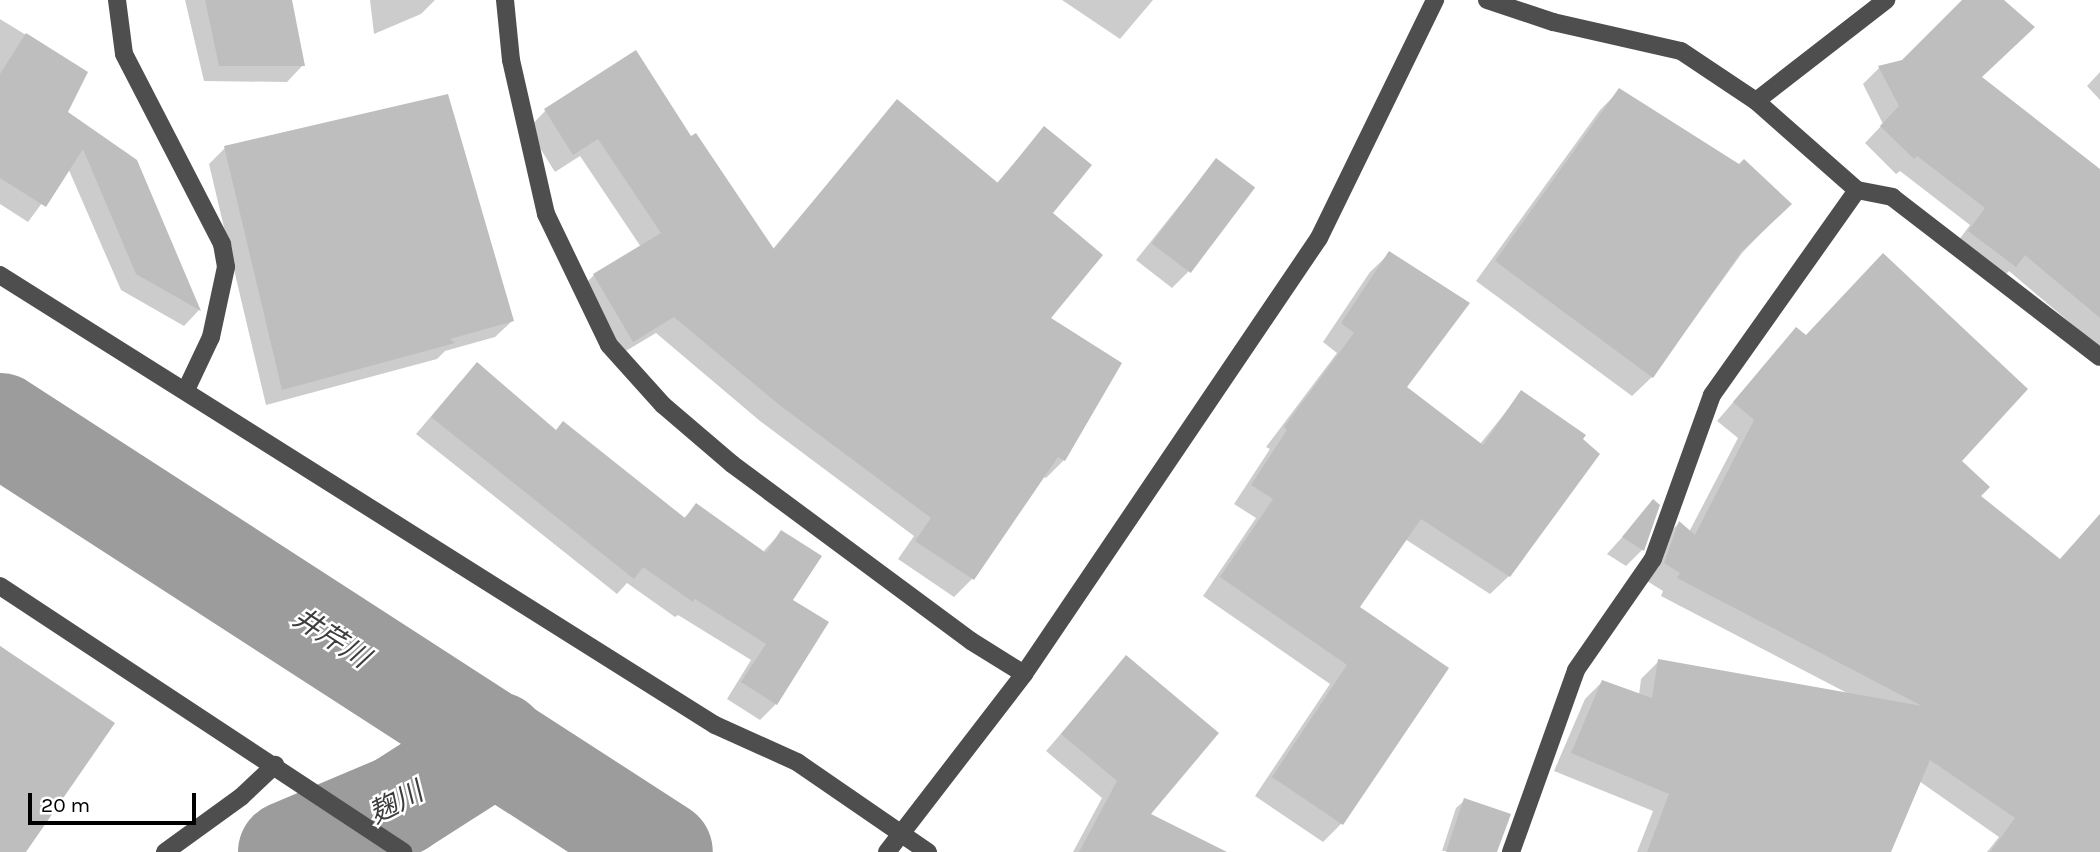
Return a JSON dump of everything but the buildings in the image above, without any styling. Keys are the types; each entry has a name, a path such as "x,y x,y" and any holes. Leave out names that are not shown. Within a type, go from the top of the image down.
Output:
{"street":[{"path":"117,0 124,54 222,244 226,267 211,337 186,390"},
{"path":"505,0 511,60 546,214 609,345 663,405 732,464 971,641 1024,674"},
{"path":"887,852 1024,674 1319,238 1434,0"},
{"path":"1487,0 1553,22 1681,51 1756,101 1857,190 1892,197 2100,358"},
{"path":"1756,101 1885,0"},
{"path":"1511,852 1576,670 1653,559 1712,395 1857,190"},
{"path":"0,275 704,718 797,762 928,852"},
{"path":"0,586 275,765 398,849"},
{"path":"165,852 241,797 275,765"}],"waterway":[{"name":"井芹川","path":"0,424 662,852"},
{"name":"麹川","path":"289,852 400,805 497,743"}]}
